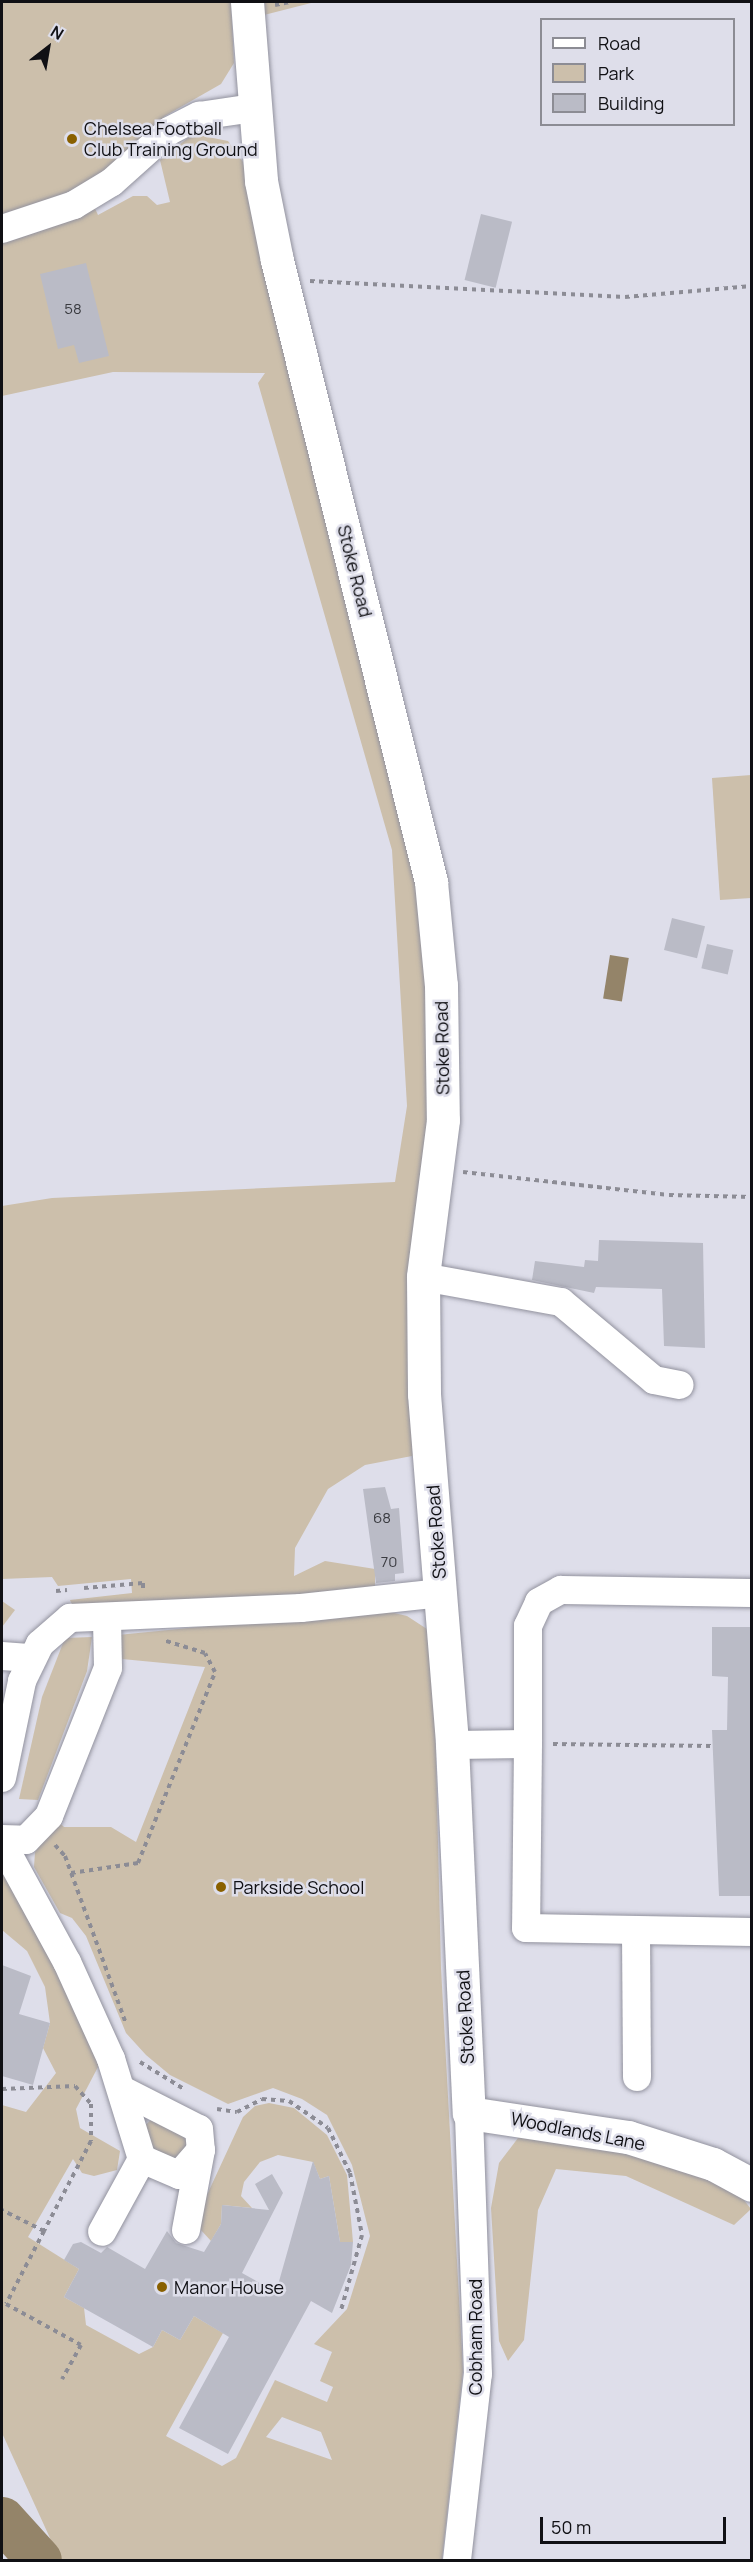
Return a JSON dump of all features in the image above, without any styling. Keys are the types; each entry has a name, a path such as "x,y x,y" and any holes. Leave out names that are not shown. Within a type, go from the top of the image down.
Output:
{"main road":[{"name":"Stoke Road","path":"247,2 261,181 282,279 431,882 441,985 438,1169 423,1277 424,1394 452,1745 469,2113"},
{"name":"Woodlands Lane","path":"469,2113 628,2137 713,2164 752,2185"}],"street":[{"path":"2,229 74,205 112,182 169,131 199,116 254,108"},
{"path":"423,1277 561,1302 654,1380 680,1385"},
{"path":"752,1593 561,1590 539,1602 528,1626 526,1928 636,1932 752,1932"},
{"path":"2,1778 22,1681 33,1658 70,1618 301,1608 441,1593"},
{"path":"102,2232 142,2159 122,2090 67,1962 2,1841 26,1840 41,1828 108,1668 107,1618"},
{"path":"2,1656 33,1658"},
{"path":"452,1745 528,1744"},
{"path":"636,1932 637,2077"},
{"path":"122,2090 200,2129 201,2150 186,2230"},
{"name":"Cobham Road","path":"457,2560 478,2374 469,2113"},
{"path":"142,2159 179,2175 201,2150"}],"path":[{"path":"282,279 625,297 752,286"},
{"path":"438,1169 669,1195 752,1197"},
{"path":"56,1591 142,1583 151,1637 205,1653 215,1672 138,1863 71,1873"},
{"path":"528,1744 712,1746"},
{"path":"41,1828 65,1856 129,2030"},
{"path":"137,2052 141,2063 189,2092"},
{"path":"2,2089 75,2086 91,2104 91,2141 6,2304 81,2345 62,2379"},
{"path":"208,2103 237,2112 262,2098 289,2101 328,2128 350,2173 362,2235 341,2310"},
{"path":"2,2210 44,2232"}],"green space":[{"path":"2,2 231,2 234,63 221,84 165,116 86,189 98,215 133,196 147,196 157,205 170,202 160,160 193,134 228,141 243,162 425,882 435,990 418,1448 412,1456 365,1465 328,1489 295,1548 294,1576 325,1561 375,1569 375,1590 76,1614 70,1600 132,1593 131,1579 58,1586 52,1577 2,1579 2,1206 52,1198 395,1182 407,1106 392,850 258,383 265,373 113,372 2,396"},
{"path":"265,2 315,2 264,15"},
{"path":"751,775 751,898 720,900 712,778"},
{"path":"2,1601 15,1610 2,1627"},
{"path":"377,1609 407,1616 433,1633 441,1968 463,2371 442,2560 60,2560 2,2433 2,2105 26,2112 56,2073 43,2048 50,2023 45,1987 27,1951 2,1930 2,1863 99,2044 98,2067 76,2109 80,2128 120,2151 117,2170 94,2176 82,2173 73,2159 28,2237 79,2269 64,2297 84,2308 86,2325 139,2354 153,2347 162,2330 180,2340 194,2316 223,2333 166,2436 222,2466 236,2458 275,2380 327,2402 333,2387 320,2381 332,2352 314,2344 347,2309 370,2236 352,2165 327,2115 302,2099 273,2088 228,2104 170,2075 146,2055 126,2033 86,1936 72,1918 60,1913 34,1867 35,1852 58,1821 64,1827 111,1827 136,1842 205,1667 122,1659 118,1635","holes":["282,2417 321,2432 332,2460 266,2437"]},
{"path":"92,1637 87,1671 38,1800 19,1799 42,1697 65,1638"},
{"path":"269,2103 294,2108 327,2135 347,2175 353,2242 340,2242 329,2176 320,2179 313,2162 278,2155 260,2162 244,2182 241,2196 252,2208 222,2205 221,2224 211,2241 200,2229 200,2210 243,2117 255,2106"},
{"path":"155,2116 195,2136 192,2153 161,2164 139,2131"},
{"path":"518,2138 591,2138 677,2163 740,2195 751,2209 734,2225 626,2176 556,2169 538,2210 524,2340 508,2361 499,2341 491,2208 499,2163"}],"shaded area":[{"path":"610,955 629,958 622,1001 603,998"}],"building":[{"path":"481,214 512,222 496,288 465,280"},
{"path":"86,263 109,356 79,363 74,345 58,349 40,274"},
{"path":"672,918 705,926 697,958 664,950"},
{"path":"707,944 733,950 728,974 701,968"},
{"path":"599,1240 703,1243 705,1348 664,1346 662,1289 596,1287 594,1293 532,1280 535,1261 584,1267 585,1260 598,1261"},
{"path":"385,1487 391,1509 399,1508 404,1573 395,1574 395,1581 376,1583 363,1489"},
{"path":"712,1627 752,1627 752,1896 719,1896 712,1730 727,1730 728,1677 712,1676"},
{"path":"2,1965 31,1976 19,2014 50,2023 33,2085 2,2076"},
{"path":"313,2161 320,2179 329,2176 340,2242 353,2242 351,2265 332,2313 311,2301 228,2454 179,2428 229,2337 194,2316 180,2340 162,2330 153,2347 64,2297 79,2269 64,2260 73,2244 81,2242 101,2253 107,2247 145,2269 167,2231 176,2243 204,2252 221,2224 222,2205 269,2210 255,2184 272,2174 283,2193 242,2273 276,2292"}],"waterway":[{"path":"2,2519 39,2560"}],"place":[{"name":"Chelsea Football Club Training Ground","path":"72,139"},
{"name":"Parkside School","path":"221,1887"},
{"name":"Manor House","path":"162,2287"}]}
